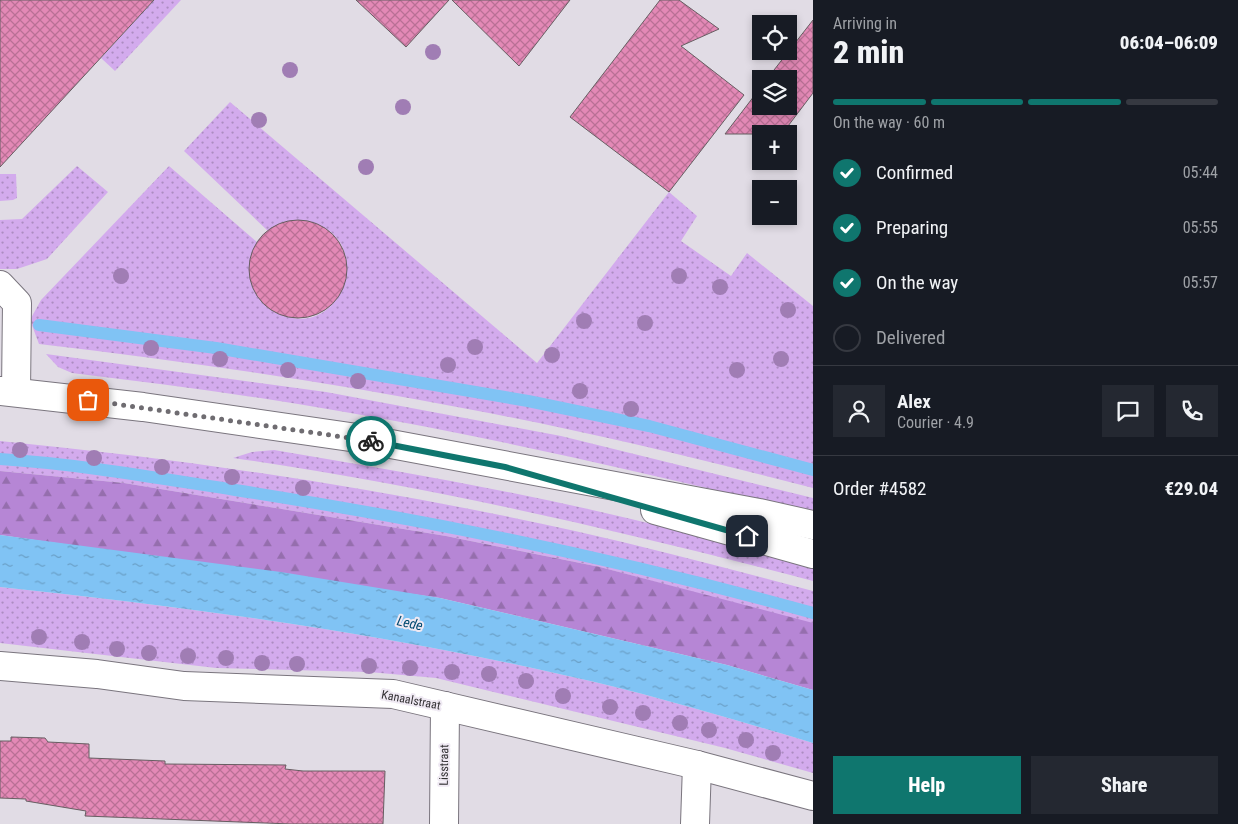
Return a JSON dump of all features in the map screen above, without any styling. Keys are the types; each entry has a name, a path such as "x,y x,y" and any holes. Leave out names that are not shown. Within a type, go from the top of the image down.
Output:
{"street":[{"path":"0,285 17,303 8,391 143,407 354,438 759,513 813,525"},
{"path":"505,467 813,554"},
{"name":"Kanaalstraat","path":"0,666 97,674 184,686 393,694 697,765 813,796"},
{"name":"Lisstraat","path":"444,824 445,706"},
{"path":"695,824 697,765"}],"shaded area":[{"path":"154,0 181,0 115,71 101,58"},
{"path":"230,102 537,363 669,192 697,216 681,241 731,276 747,253 813,306 813,488 687,456 516,418 365,390 256,373 39,344 30,320 41,300 169,166 257,242 251,264 253,285 263,303 271,310 282,315 303,319 321,313 335,301 344,284 347,266 343,248 332,233 312,223 301,221 284,223 268,231 184,151"},
{"path":"77,166 108,192 47,259 17,269 0,269 0,220 22,219"},
{"path":"0,174 16,174 17,198 0,201"},
{"path":"46,354 326,392 561,436 813,498 813,513 577,458 458,433 306,405 72,373 58,367"},
{"path":"0,441 145,457 289,477 433,502 575,531 665,552 813,591 813,624 600,567 446,536 124,483 0,471"},
{"path":"274,450 478,486 680,531 813,569 813,581 525,511 379,482 233,458 252,452"},
{"path":"0,587 143,603 356,634 498,661 599,683 813,743 813,773 725,748 436,678 369,672 216,668 0,643"}],"green space":[{"path":"0,471 124,483 446,536 600,567 813,623 813,690 727,665 440,598 0,535"}],"water":[{"name":"Lede","path":"0,535 281,572 440,598 727,665 813,690 813,743 629,691 568,676 427,647 285,623 143,603 0,587"}],"building":[{"path":"0,0 154,0 0,167"},
{"path":"356,0 449,0 406,47"},
{"path":"452,0 570,0 519,66"},
{"path":"660,0 679,0 719,29 681,46 744,95 669,192 570,117"},
{"path":"813,20 813,93 797,114 797,70 774,70 782,60 797,60 797,41"},
{"path":"752,99 752,115 796,115 789,125 752,125 752,134 725,134"},
{"path":"298,220 317,224 333,234 343,250 347,269 343,288 333,304 317,314 298,318 279,314 263,304 253,288 249,269 253,250 263,234 279,224"},
{"path":"11,737 45,738 48,742 89,744 89,758 165,761 165,764 286,765 285,769 303,771 385,771 383,824 291,824 85,816 86,811 26,801 26,799 0,798 0,741 11,741"}],"waterway":[{"path":"39,325 216,348 528,401 649,426 813,470"},
{"path":"0,459 59,464 147,476 381,514 598,559 813,613"}],"way so far":[{"path":"88,400 371,441"}],"route":[{"path":"371,441 505,467 747,536"}]}
